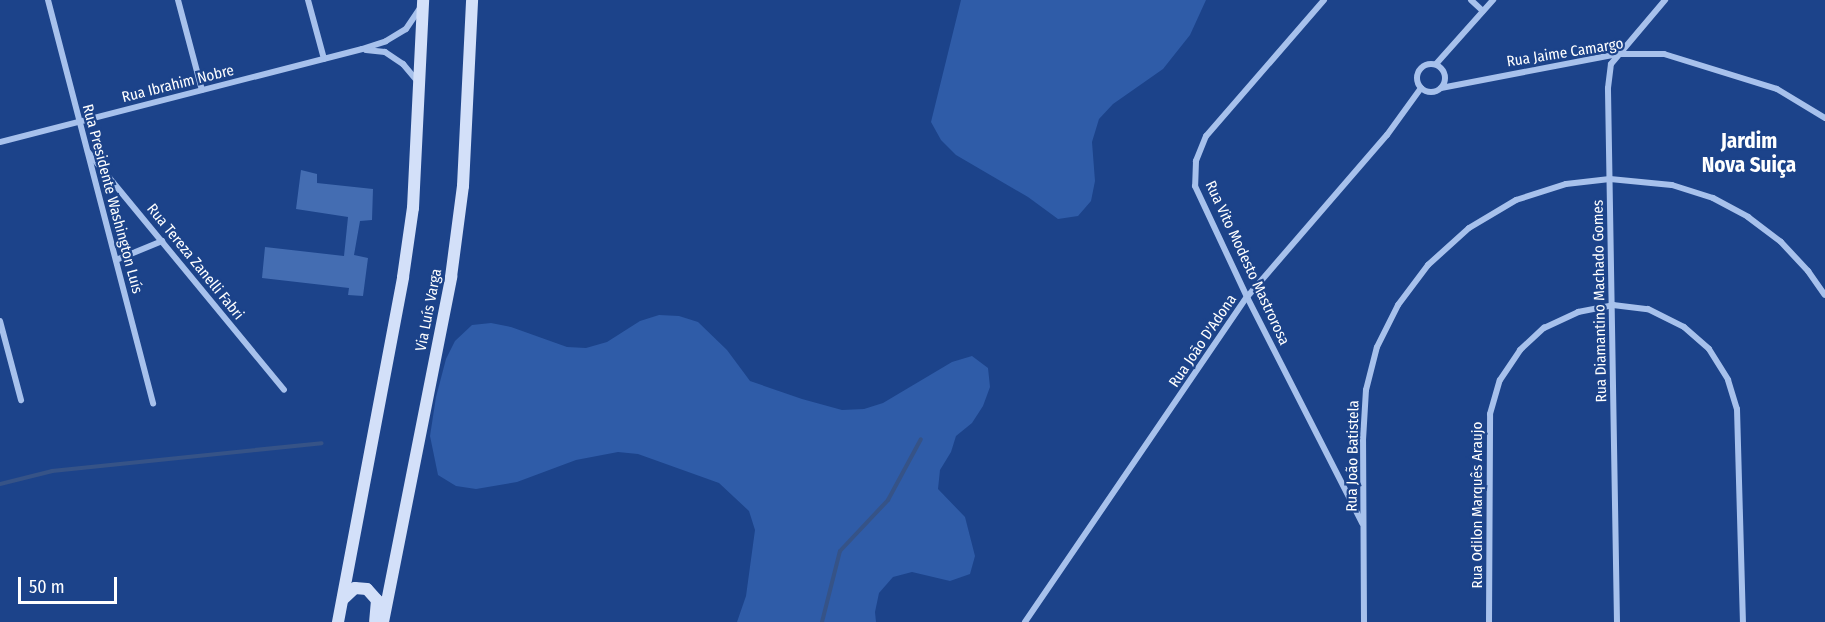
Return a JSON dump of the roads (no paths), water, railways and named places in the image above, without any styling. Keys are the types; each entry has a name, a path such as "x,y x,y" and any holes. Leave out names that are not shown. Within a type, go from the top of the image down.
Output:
{"main road":[{"name":"Via Luís Varga","path":"383,622 451,277 463,186 472,0"},
{"name":"Via Luís Varga","path":"338,622 403,277 413,208 423,3"},
{"path":"343,598 355,588 367,589 377,600 375,622"}],"street":[{"name":"Rua Presidente Washington Luís","path":"48,0 153,404"},
{"path":"178,0 202,90"},
{"path":"308,0 324,59"},
{"name":"Rua Vito Modesto Mastrorosa","path":"1324,0 1206,136 1196,161 1195,186 1247,297 1363,526"},
{"path":"1471,0 1483,11"},
{"path":"1436,64 1445,75 1441,88 1429,92 1421,88 1417,80 1418,70 1426,64 1436,64 1493,0"},
{"name":"Rua Diamantino Machado Gomes","path":"1617,622 1608,88 1611,64 1665,0"},
{"name":"Rua Ibrahim Nobre","path":"0,142 362,49 386,41 406,30 423,3"},
{"name":"Rua Ibrahim Nobre","path":"362,49 385,52 403,64 418,82"},
{"name":"Rua Jaime Camargo","path":"1441,88 1618,54 1664,54 1777,89 1825,118"},
{"name":"Rua João D'Adona","path":"1025,622 1247,297 1387,135 1421,88"},
{"name":"Rua Tereza Zanelli Fabri","path":"87,150 284,390"},
{"name":"Rua João Batistela","path":"1364,622 1363,440 1366,390 1377,347 1398,305 1428,265 1469,228 1516,200 1566,184 1610,179 1672,185 1713,198 1748,218 1781,242 1808,271 1825,296"},
{"path":"116,260 162,242"},
{"name":"Rua Odilon Marquês Araujo","path":"1489,622 1490,414 1500,380 1520,350 1544,328 1578,312 1613,305 1648,309 1684,327 1709,349 1728,380 1737,409 1743,622"},
{"path":"0,321 21,400"}],"waterway":[{"path":"822,622 840,551 888,500 921,439"},
{"path":"0,484 52,471 322,443"}],"district":[{"name":"Jardim Nova Suiça","path":"1749,153"}]}
